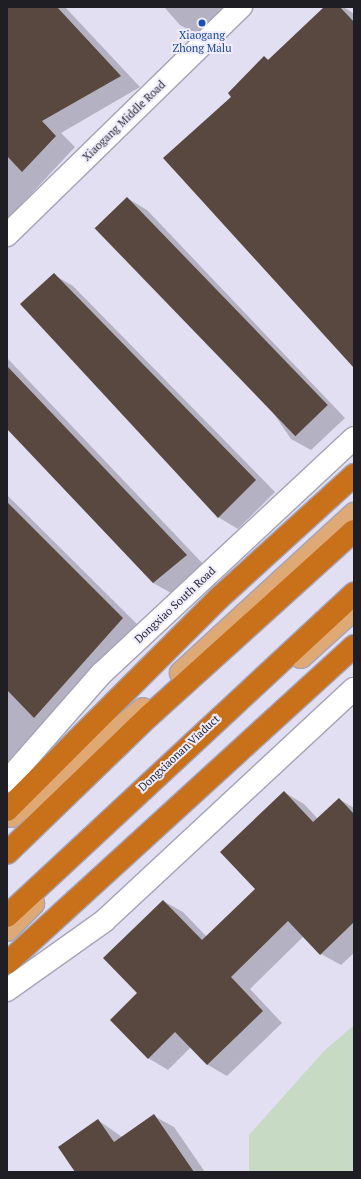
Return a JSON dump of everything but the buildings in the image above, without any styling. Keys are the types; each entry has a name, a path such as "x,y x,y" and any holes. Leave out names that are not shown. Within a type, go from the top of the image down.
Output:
{"highway":[{"path":"7,810 219,598 354,475"},
{"path":"7,853 149,716 354,532"},
{"name":"Dongxiaonan Viaduct","path":"7,916 354,592"},
{"path":"7,963 354,646"}],"main road":[{"path":"7,820 133,718 354,514"},
{"path":"7,930 140,803 354,609"}],"street":[{"name":"Xiaogang Middle Road","path":"7,235 240,7"},
{"name":"Dongxiao South Road","path":"7,781 101,674 354,438"},
{"path":"7,990 104,921 354,689"}],"green space":[{"path":"354,1025 354,1172 249,1172 249,1135 323,1052"}],"place":[{"name":"Xiaogang Zhong Malu","path":"202,23"}]}
